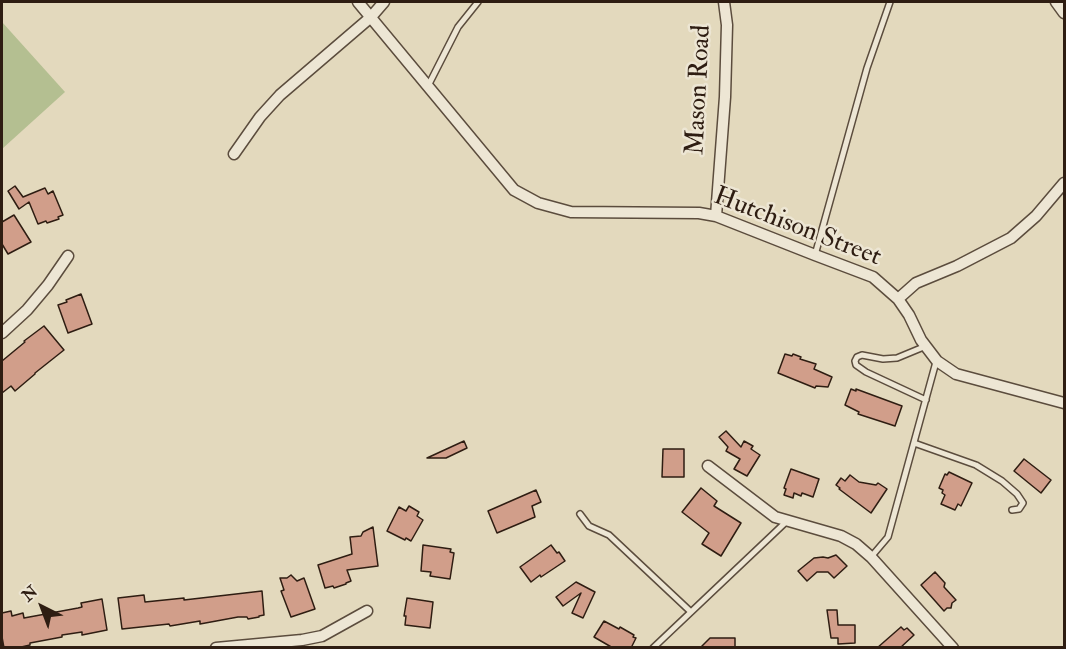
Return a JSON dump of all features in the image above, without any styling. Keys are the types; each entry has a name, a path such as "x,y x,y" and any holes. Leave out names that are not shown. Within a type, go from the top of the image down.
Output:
{"street":[{"name":"Hutchison Street","path":"358,2 514,189 538,203 571,212 699,213 716,216 873,277 898,299 921,340 937,361 956,374 1065,403"},
{"path":"234,154 260,117 280,95 370,17 384,2"},
{"name":"Mason Road","path":"716,216 725,97 727,25 724,2"},
{"path":"1056,2 1065,13"},
{"path":"898,299 916,284 1011,238 1036,216 1065,183"},
{"path":"2,333 48,285 68,256"},
{"path":"708,466 775,517 841,536 856,544 871,557 954,648"},
{"path":"216,648 302,640 321,636 367,611"}],"lane":[{"path":"428,87 458,27 478,2"},
{"path":"815,255 867,68 890,2"},
{"path":"926,346 897,358 883,359 862,355 855,361 856,366 866,372 926,400"},
{"path":"871,557 888,537 937,361"},
{"path":"914,443 976,465 1002,481 1017,494 1023,503 1019,509 1012,510"},
{"path":"580,514 589,526 609,535 691,612"},
{"path":"653,648 787,521"}],"green space":[{"path":"2,22 65,92 2,149"}],"building":[{"path":"15,186 23,197 45,188 48,194 53,191 63,215 58,217 59,219 38,224 29,202 19,209 8,191"},
{"path":"14,215 31,242 8,254 2,244 2,222"},
{"path":"81,294 92,324 68,333 58,305"},
{"path":"44,326 64,350 15,391 11,386 2,393 2,361"},
{"path":"785,354 792,356 793,354 816,364 814,369 832,377 828,387 816,386 815,388 778,373"},
{"path":"851,389 902,406 895,426 858,414 859,412 845,405"},
{"path":"726,431 741,447 744,441 753,446 751,449 760,455 747,476 734,469 740,459 726,451 728,447 719,437"},
{"path":"464,441 467,448 446,458 427,458"},
{"path":"663,449 684,449 684,477 662,477"},
{"path":"1024,459 1051,480 1041,493 1014,471"},
{"path":"791,469 819,479 813,497 802,493 801,496 794,493 793,498 784,495 786,489 784,488"},
{"path":"949,472 972,483 961,506 958,504 955,510 941,504 945,495 939,488 945,474"},
{"path":"850,475 859,482 876,485 878,483 887,489 871,513 836,485 841,478 845,481"},
{"path":"701,488 717,501 714,506 741,523 721,556 702,544 709,533 682,512"},
{"path":"536,490 541,502 532,506 535,517 497,533 488,511"},
{"path":"409,506 419,512 417,516 423,520 411,541 387,531 399,507 406,511"},
{"path":"373,527 378,566 347,570 351,581 334,588 333,586 325,588 318,565 352,554 350,537 361,536 363,532"},
{"path":"423,545 451,549 450,552 454,553 450,579 430,576 431,572 421,571"},
{"path":"551,545 565,561 531,582 520,567"},
{"path":"836,555 847,566 834,578 828,572 817,572 807,581 798,571 814,558 828,558"},
{"path":"935,572 945,583 944,587 956,600 952,603 951,608 944,611 921,585"},
{"path":"291,575 297,581 304,578 315,609 291,617 281,591 284,590 280,578 287,578"},
{"path":"576,582 595,592 583,618 572,613 581,593 563,606 556,597"},
{"path":"262,591 264,615 259,617 248,619 238,617 200,624 200,621 170,626 169,624 122,629 118,598 144,595 145,602"},
{"path":"407,598 433,602 430,628 405,625"},
{"path":"102,599 107,630 82,635 82,632 62,635 62,637 17,648 4,648 2,613 11,611 12,616 23,613 24,618 78,608 82,607 81,603"},
{"path":"827,610 837,610 838,625 855,625 855,643 838,644 838,638 831,638"},
{"path":"604,621 634,635 633,637 636,638 631,648 613,648 594,637"},
{"path":"901,627 904,630 907,628 914,635 900,648 877,648"},
{"path":"710,638 735,638 735,648 700,648"}]}
